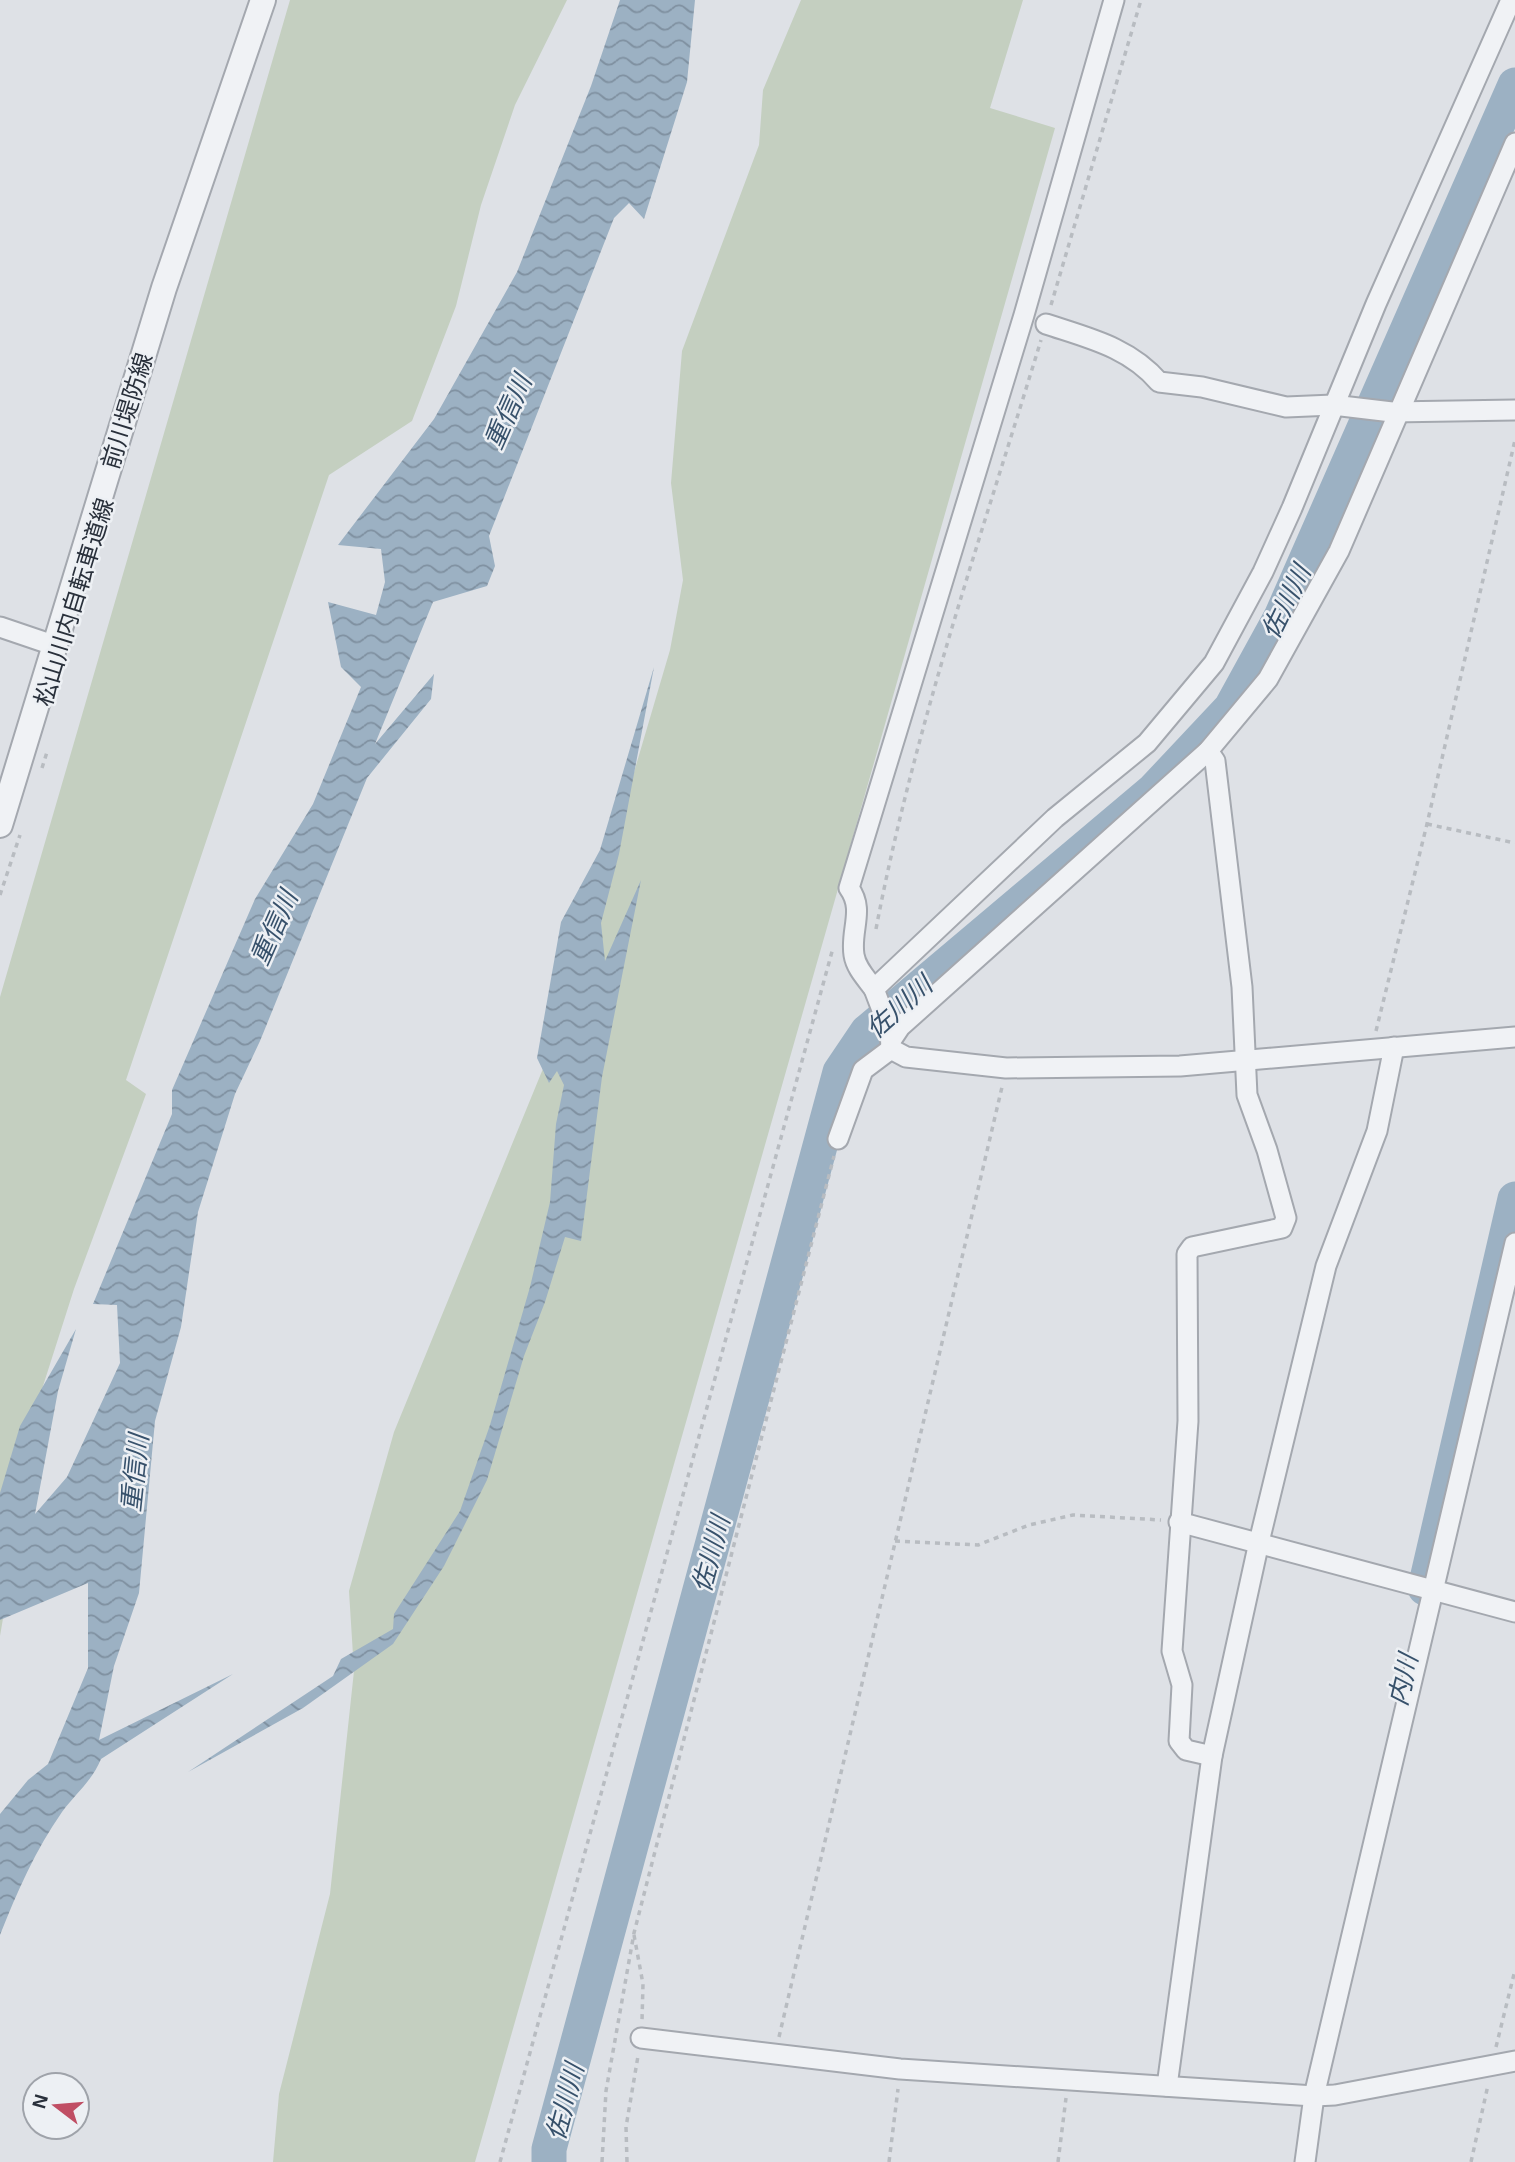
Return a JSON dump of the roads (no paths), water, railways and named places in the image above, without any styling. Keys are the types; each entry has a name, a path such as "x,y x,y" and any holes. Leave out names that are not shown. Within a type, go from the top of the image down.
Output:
{"street":[{"name":"前川堤防線","path":"12,824 56,646 164,288 263,0"},
{"path":"1114,0 1024,315 849,888 857,898 854,955 857,966 876,992 891,1040 906,1057 1006,1068 1246,1063 1515,1037"},
{"path":"876,992 1055,818 1147,743 1214,663 1263,572 1511,0"},
{"path":"838,1139 863,1070 900,1027 1208,751 1268,679 1339,551 1395,412 1515,143"},
{"path":"1046,324 1121,351 1142,362 1159,382 1202,387 1286,407 1336,406 1395,412 1515,410"},
{"path":"0,627 56,646"},
{"path":"1208,751 1215,761 1242,987 1247,1095 1268,1150 1286,1218 1282,1228 1192,1247 1187,1254 1188,1421 1172,1651 1182,1685 1179,1741 1186,1750 1212,1756"},
{"path":"1167,2086 1212,1756 1259,1542 1326,1266 1377,1130 1394,1047"},
{"path":"1306,2162 1314,2096 1515,1243"},
{"path":"1179,1522 1515,1612"},
{"path":"641,2038 900,2069 1314,2096 1335,2095 1515,2061"}],"water":[{"name":"重信川","path":"620,0 695,0 687,82 644,219 629,203 614,218 489,536 495,566 487,586 433,602 375,744 434,674 431,699 367,778 260,1041 235,1094 198,1212 181,1327 155,1421 139,1593 114,1666 99,1740 233,1674 101,1759 93,1774 62,1812 35,1856 0,1935 0,1814 28,1780 48,1764 88,1668 88,1583 0,1620 0,1493 20,1426 76,1329 58,1391 35,1514 67,1477 120,1363 117,1305 93,1304 172,1114 172,1090 255,899 313,804 361,687 341,667 328,602 376,615 385,582 381,549 338,545 434,419 517,272 591,86"},
{"path":"654,667 619,854 601,923 605,961 641,880 602,1077 581,1241 565,1237 545,1302 524,1356 487,1480 444,1566 393,1644 303,1708 188,1772 333,1676 341,1659 393,1629 394,1614 460,1511 490,1425 530,1287 550,1202 556,1124 564,1085 557,1071 549,1083 537,1058 561,922 600,850"}],"waterway":[{"name":"佐川川","path":"549,2162 549,2149 840,1072 867,1032 1153,791 1231,708 1281,617 1515,85"},
{"name":"内川","path":"1425,1588 1515,1199"}]}
